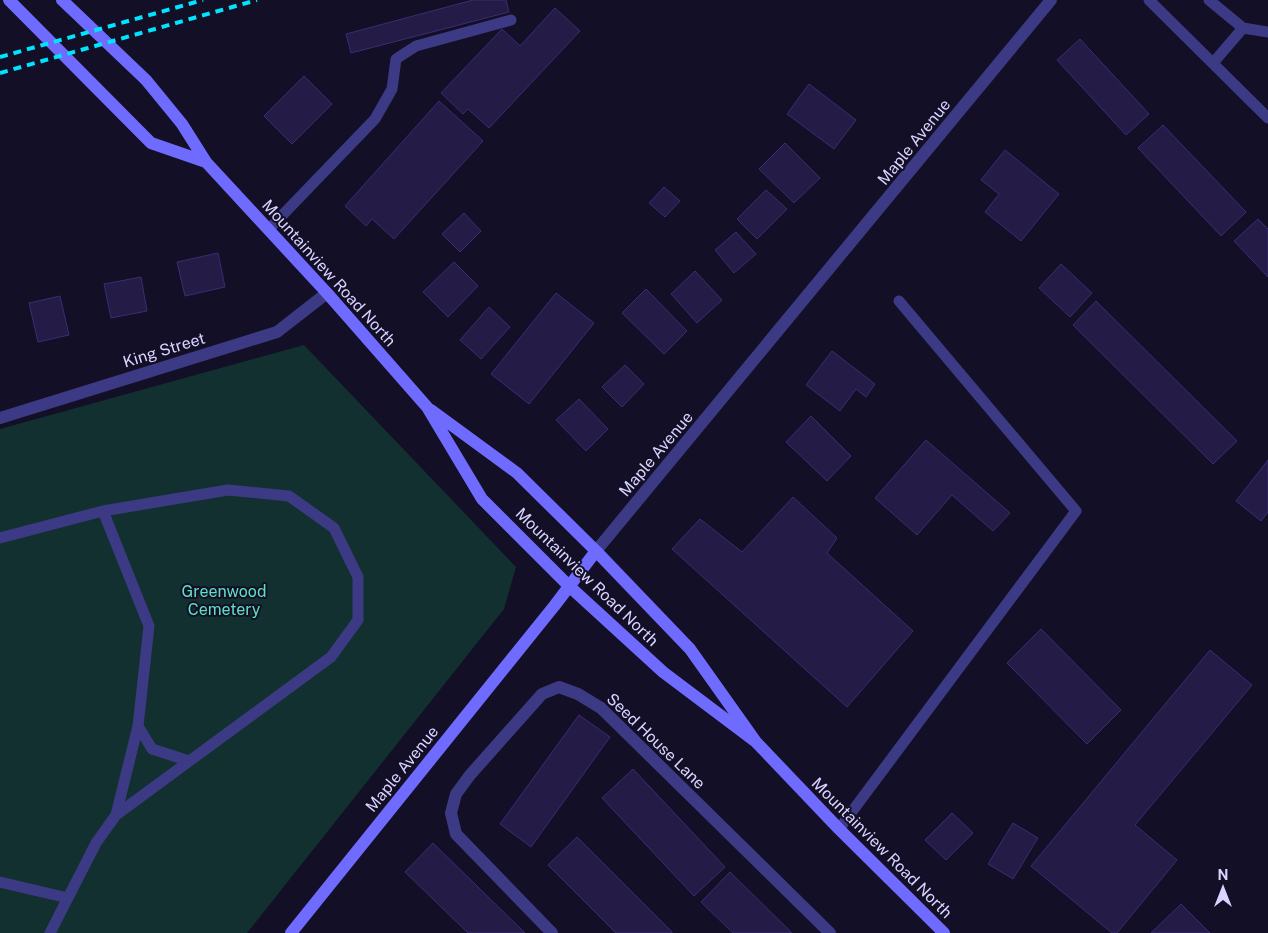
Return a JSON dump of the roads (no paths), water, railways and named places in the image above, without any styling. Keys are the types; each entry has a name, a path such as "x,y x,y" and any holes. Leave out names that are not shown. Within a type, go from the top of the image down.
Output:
{"main road":[{"name":"Mountainview Road North","path":"9,0 151,143 206,162"},
{"name":"Mountainview Road North","path":"62,0 146,80 182,124 206,162 269,229 427,407 482,499 570,586 663,672 756,742"},
{"name":"Mountainview Road North","path":"427,407 517,473 596,551 690,648 756,742 839,829 944,933"},
{"name":"Maple Avenue","path":"291,933 570,586 596,551"}],"street":[{"name":"Maple Avenue","path":"596,551 1051,0"},
{"name":"King Street","path":"0,418 277,332 326,293"},
{"name":"Seed House Lane","path":"552,933 456,834 451,813 456,794 470,776 542,694 559,687 578,694 601,708 830,933"}],"lane":[{"path":"1149,0 1268,118"},
{"path":"1209,0 1243,28 1268,32"},
{"path":"269,229 375,119 392,89 396,59 416,46 511,20"},
{"path":"1213,63 1243,28"},
{"path":"839,829 1076,511 899,301"},
{"path":"0,538 103,511 228,490 289,496 334,528 358,577 358,620 331,657 116,814"},
{"path":"50,933 96,844 116,814 138,726 149,626 103,511"},
{"path":"138,726 152,749 188,761"},
{"path":"0,882 68,898"}],"railway":[{"path":"0,57 203,0"},
{"path":"0,73 257,0"}],"park label":[{"name":"Greenwood Cemetery","path":"224,600"}]}
